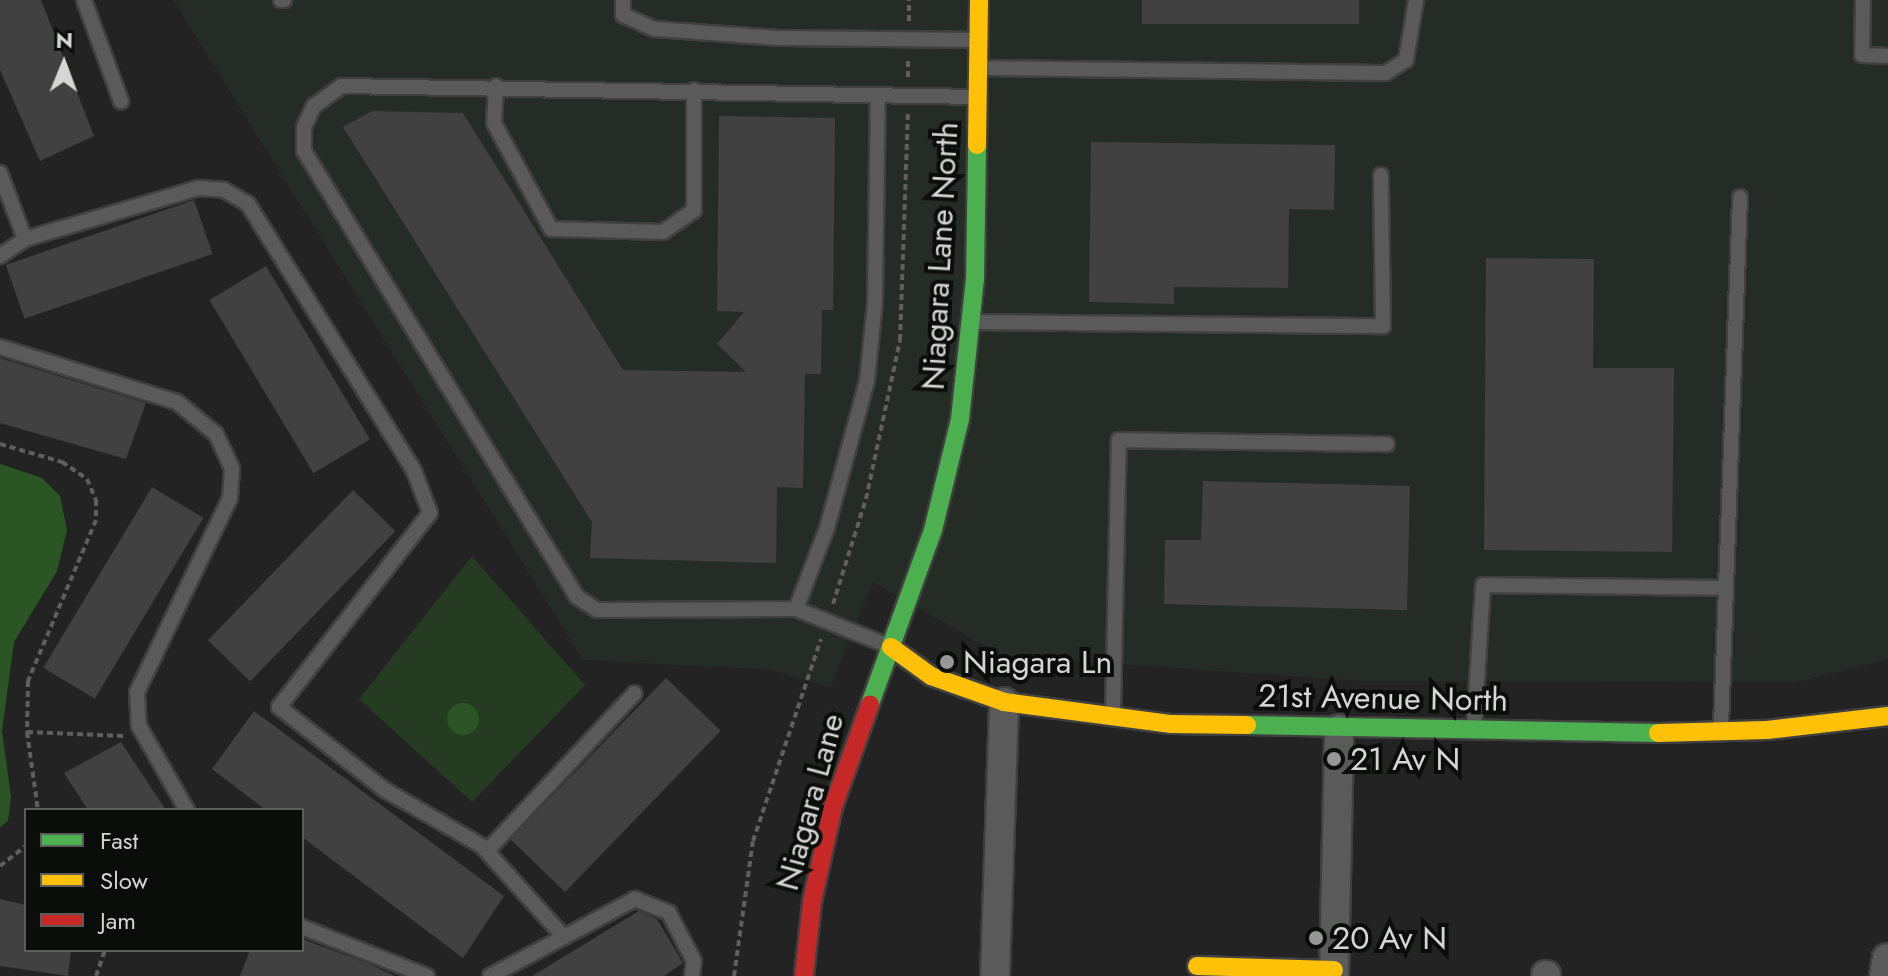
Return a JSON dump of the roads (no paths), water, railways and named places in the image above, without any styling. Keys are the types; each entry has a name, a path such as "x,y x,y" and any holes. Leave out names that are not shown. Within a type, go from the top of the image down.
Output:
{"street":[{"name":"Niagara Lane North","path":"891,647 943,494 962,408 972,322 979,0"},
{"name":"21st Avenue North","path":"891,647 931,676 1004,702 1113,719 1339,729 1720,732 1888,716"},
{"name":"Niagara Lane","path":"804,976 812,902 833,807 891,647"},
{"path":"995,976 1004,702"},
{"path":"1197,966 1334,973 1339,729"}],"lane":[{"path":"84,0 121,101"},
{"path":"623,0 623,15 655,29 779,38 978,40"},
{"path":"978,68 1386,73 1406,60 1416,0"},
{"path":"1863,0 1862,55 1888,56"},
{"path":"891,647 796,609 597,610 577,597 304,151 304,127 314,106 342,86 496,86 978,97"},
{"path":"496,86 494,123 551,229 649,232 663,232 694,210 694,90"},
{"path":"796,609 831,515 867,381 875,302 878,95"},
{"path":"0,173 25,239"},
{"path":"972,322 1383,326 1381,175"},
{"path":"0,256 25,239 198,188 224,190 248,204 414,471 430,513 279,707 385,790 487,851 564,937"},
{"path":"1720,732 1740,197"},
{"path":"0,347 177,402 216,434 232,469 230,498 137,692 144,735 186,808"},
{"path":"1113,719 1119,440 1387,444"},
{"path":"1474,730 1483,585 1724,588"},
{"path":"487,851 635,693"},
{"path":"490,976 635,899 669,913 694,961 692,976"},
{"path":"304,928 427,976"}],"place":[{"name":"Niagara Ln","path":"947,662"},
{"name":"21 Av N","path":"1334,759"},
{"name":"20 Av N","path":"1316,938"}]}
